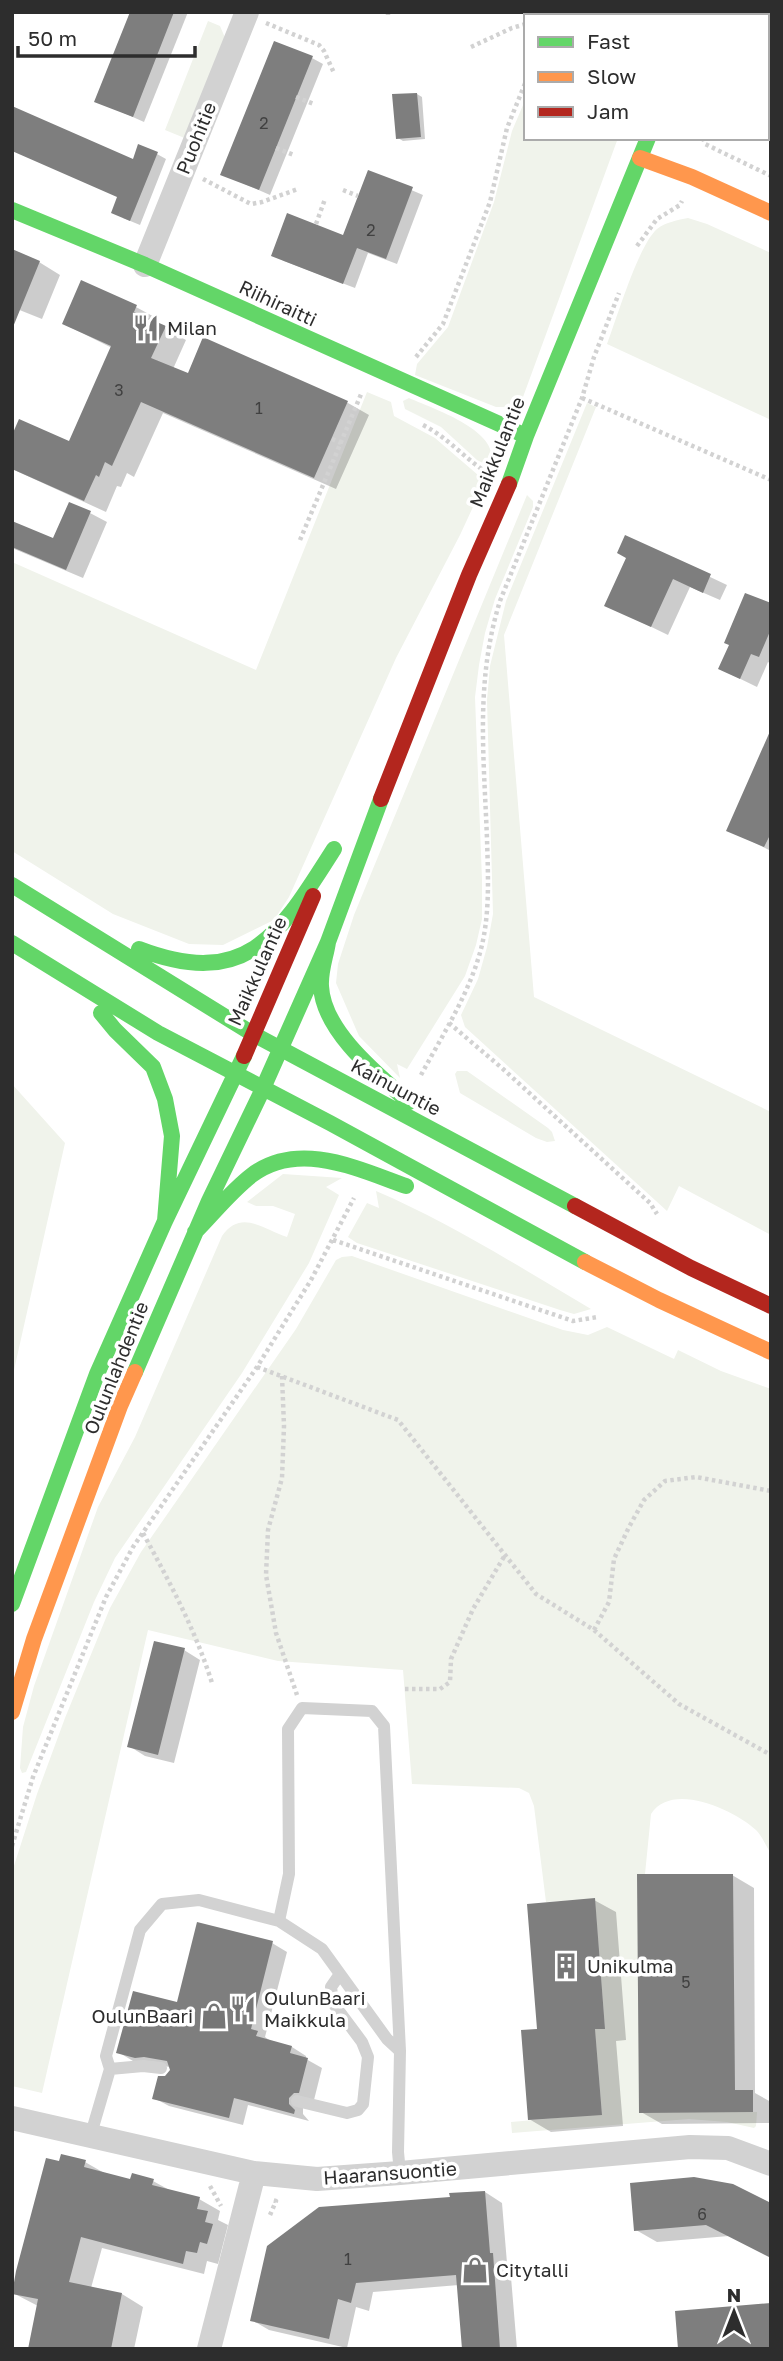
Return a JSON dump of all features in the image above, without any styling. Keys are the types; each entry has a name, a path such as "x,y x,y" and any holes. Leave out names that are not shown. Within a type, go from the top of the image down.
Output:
{"main road":[{"name":"Maikkulantie","path":"280,1048 328,942 387,782 469,575 510,482 526,436 647,140"},
{"path":"640,158 692,177 771,212"},
{"name":"Riihiraitti","path":"12,210 145,265 526,436"},
{"name":"Maikkulantie","path":"356,820 387,782"},
{"name":"Maikkulantie","path":"95,937 181,962 220,963 243,958 265,943 284,923 338,844 236,1073"},
{"name":"Kainuuntie","path":"12,885 253,1034 691,1268 771,1306"},
{"path":"328,942 321,986 330,1015 348,1043 373,1069 456,1142"},
{"path":"12,943 80,987 208,1060 263,1086 508,1222 725,1332 771,1352"},
{"path":"80,987 115,1030 153,1067 165,1099 172,1136 165,1221"},
{"name":"Oulunlahdentie","path":"12,1712 34,1639 120,1406 195,1232 280,1048"},
{"name":"Oulunlahdentie","path":"12,1604 97,1374 165,1221 236,1073"},
{"path":"195,1232 253,1174 267,1166 296,1158 334,1161 508,1222"}],"street":[{"name":"Puohitie","path":"145,265 247,13"},
{"name":"Haaransuontie","path":"12,2118 91,2134 251,2184 690,2147 728,2148 771,2164"},
{"path":"209,2349 251,2184"}],"lane":[{"path":"279,1921 289,1874 288,1730 302,1708 372,1711 384,1726 400,2051 400,2173"},
{"path":"91,2134 110,2069 106,2056 141,1930 162,1904 199,1900 279,1921 322,1949 387,2039 400,2051"},
{"path":"297,2101 347,2113 358,2110 363,2104 368,2057 362,2042 333,2003 331,1987 340,1974"},
{"path":"110,2069 143,2066 161,2068"}],"path":[{"path":"247,13 319,45 334,73"},
{"path":"471,47 524,25"},
{"path":"403,383 411,363 443,324 490,202 507,128 524,86"},
{"path":"296,97 314,104"},
{"path":"704,140 705,144 771,176"},
{"path":"276,148 294,155"},
{"path":"184,169 251,204 298,189"},
{"path":"343,190 358,196"},
{"path":"316,224 325,199"},
{"path":"636,247 657,219 680,205"},
{"path":"417,1082 449,1023 482,947 487,915 488,880 482,696 490,634 500,601 582,398 594,357 622,284"},
{"path":"300,540 372,369"},
{"path":"582,398 771,480"},
{"path":"414,421 438,432 485,471 543,494"},
{"path":"332,439 341,443"},
{"path":"449,1023 650,1203 657,1215"},
{"path":"12,1846 15,1825 33,1777 106,1597 143,1533 257,1367 333,1240 359,1188"},
{"path":"333,1240 573,1321 598,1317"},
{"path":"257,1367 398,1420 536,1594 594,1630 680,1704 771,1755"},
{"path":"282,1376 282,1478 268,1530 266,1575 276,1633 302,1708"},
{"path":"594,1630 609,1602 614,1559 629,1527 644,1500 665,1481 696,1477 771,1491"},
{"path":"143,1533 199,1642 212,1683"},
{"path":"405,1689 440,1689 450,1682 451,1660 473,1609 505,1555"},
{"path":"210,2185 251,2184 276,2201 267,2223"}],"shaded area":[{"path":"208,21 220,26 226,40 187,139 165,130"},
{"path":"524,103 524,140 617,140 523,397 506,407 496,407 415,375 417,364 448,327 494,202 512,131"},
{"path":"688,218 771,253 771,420 607,344 635,266 650,238 664,225"},
{"path":"367,392 391,402 394,416 435,438 485,481 396,658 289,897 274,920 223,945 189,944 113,914 12,851 12,562 256,670"},
{"path":"409,398 464,423 477,432 487,442 491,454 489,466 477,460 441,427 405,409 403,401"},
{"path":"587,403 596,407 504,635 534,997 771,1112 771,1235 679,1186 667,1211 465,1027 461,1015 478,979 493,914 487,700 490,666 506,601"},
{"path":"527,495 533,501 533,507 495,599 485,633 475,697 482,919 465,976 407,1069 397,1064 400,1078 359,1036 336,983 338,964 354,915"},
{"path":"457,1071 467,1071 548,1128 555,1141 547,1142 536,1138 460,1093 455,1074"},
{"path":"12,1084 65,1143 12,1379"},
{"path":"283,1174 342,1178 326,1187 339,1195 309,1263 242,1373 115,1558 94,1602 26,1772 22,1773 20,1768 23,1727 34,1686 98,1507 135,1437 222,1236 229,1228 245,1222 287,1237 295,1214 273,1206 256,1206 247,1202"},
{"path":"376,1191 459,1232 591,1309 574,1314 357,1243 348,1237 367,1203 379,1208"},
{"path":"352,1256 563,1330 588,1335 607,1327 674,1359 678,1350 721,1371 771,1389 771,1854 758,1832 719,1807 688,1799 673,1800 661,1804 651,1814 645,1874 639,2112 757,2112 754,2128 727,2122 689,2119 512,2133 511,2122 602,2114 595,2029 605,2028 595,1899 546,1902 534,1806 529,1793 519,1788 412,1784 403,1670 278,1661 148,1630 42,2093 12,2086 12,1872 65,1718 110,1608 141,1552 296,1329 336,1260"}],"building":[{"path":"130,12 174,12 133,117 94,102"},
{"path":"274,41 313,56 259,190 220,175"},
{"path":"417,93 421,137 396,139 392,94"},
{"path":"12,106 133,159 138,144 158,152 130,221 111,213 117,197 12,151"},
{"path":"368,170 413,187 386,259 357,248 343,284 271,256 287,213 343,235"},
{"path":"12,249 40,261 13,327 12,327"},
{"path":"81,280 137,305 134,312 166,326 151,358 188,373 203,337 348,401 314,478 141,402 112,466 105,462 84,501 12,469 12,435 19,419 69,441 111,346 62,324"},
{"path":"69,502 91,511 66,570 12,547 12,521 53,538"},
{"path":"625,535 711,574 703,593 673,579 651,627 604,606 626,558 617,553"},
{"path":"745,593 771,603 771,629 759,657 751,654 740,679 718,669 729,645 724,643"},
{"path":"771,729 771,833 764,847 726,831"},
{"path":"154,1641 185,1648 158,1755 127,1747"},
{"path":"637,1874 733,1874 735,2090 753,2090 753,2112 639,2113"},
{"name":"Unikulma","path":"595,1898 605,2029 595,2029 602,2115 528,2120 521,2030 537,2029 527,1904"},
{"name":"OulunBaari","path":"197,1922 273,1941 251,2029 258,2031 256,2036 292,2046 290,2053 308,2058 299,2093 294,2093 289,2098 289,2104 295,2110 294,2114 234,2098 229,2118 152,2099 158,2076 165,2076 170,2070 167,2061 116,2053 133,1991 177,2002"},
{"path":"61,2154 86,2160 84,2167 130,2179 132,2173 154,2179 152,2185 200,2197 197,2209 208,2211 205,2222 213,2224 207,2244 200,2242 197,2253 186,2251 183,2264 81,2237 69,2282 122,2293 111,2349 28,2349 38,2299 12,2294 46,2158 59,2161"},
{"path":"694,2177 733,2184 771,2203 771,2258 706,2225 634,2231 630,2183"},
{"path":"485,2191 490,2253 493,2253 500,2349 462,2349 456,2275 356,2283 351,2303 338,2299 329,2339 250,2321 267,2246 319,2207 450,2197 449,2193"},
{"path":"771,2303 771,2349 678,2349 675,2311"}],"traffic: fast":[{"path":"509,484 526,436 647,140"},
{"path":"12,210 145,265 526,436"},
{"path":"135,1372 209,1201 328,942 381,799"},
{"path":"139,949 177,960 208,963 235,958 258,946 278,928 297,906 334,849"},
{"path":"12,885 253,1034 575,1206"},
{"path":"328,942 321,986 331,1019 341,1035 368,1065 409,1102"},
{"path":"12,943 158,1033 585,1262"},
{"path":"101,1013 153,1067 165,1099 172,1136 165,1221"},
{"path":"12,1604 97,1374 165,1221 244,1056"},
{"path":"195,1232 229,1195 252,1175 270,1165 289,1160 329,1161 406,1186"}],"traffic: slow":[{"path":"640,158 692,177 771,213"},
{"path":"585,1262 771,1352"},
{"path":"12,1712 34,1639 135,1372"}],"traffic: jam":[{"path":"381,799 469,575 509,484"},
{"path":"244,1056 313,896"},
{"path":"575,1206 691,1268 771,1306"}],"place":[{"name":"Milan","path":"146,328"},
{"name":"Unikulma","path":"566,1966"},
{"name":"OulunBaari Maikkula","path":"243,2009"},
{"name":"OulunBaari","path":"214,2016"},
{"name":"Citytalli","path":"475,2270"}]}
